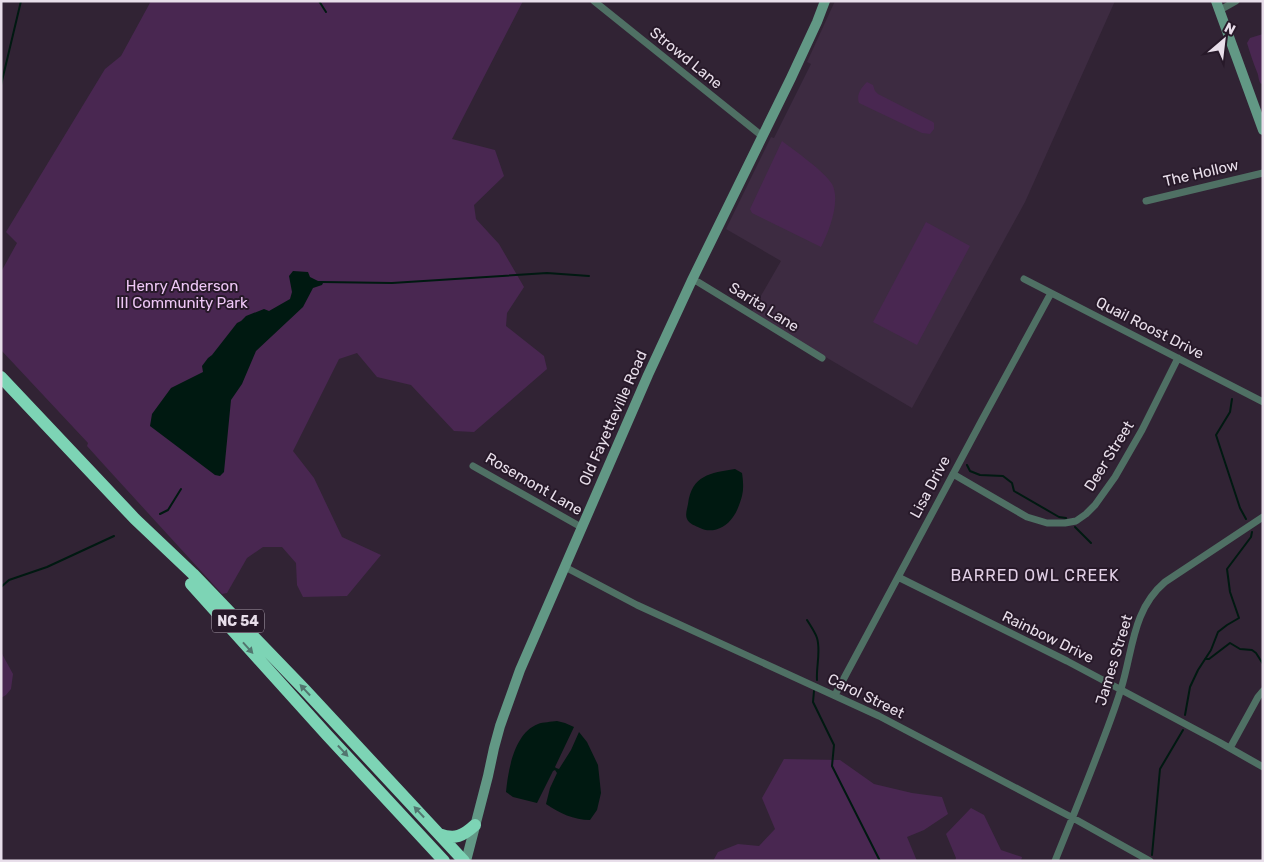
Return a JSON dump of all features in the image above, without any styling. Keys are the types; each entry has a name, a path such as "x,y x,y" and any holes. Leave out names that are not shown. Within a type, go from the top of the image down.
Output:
{"highway":[{"name":"NC 54","path":"1,377 135,519 199,580 465,861"},
{"name":"NC 54","path":"135,519 157,548 444,861"},
{"path":"439,834 457,837 476,825"}],"street":[{"name":"Strowd Lane","path":"594,1 762,136"},
{"name":"Old Fayetteville Road","path":"465,861 476,825 494,748 520,670 648,374 813,30 824,1"},
{"path":"1236,1 1218,6 1263,130"},
{"name":"The Hollow","path":"1146,201 1263,173"},
{"name":"Quail Roost Drive","path":"1024,279 1263,402"},
{"name":"Sarita Lane","path":"692,280 822,358"},
{"name":"Lisa Drive","path":"835,695 952,474 1051,293"},
{"name":"Deer Street","path":"952,474 1027,517 1057,524 1076,521 1095,505 1115,477 1142,430 1178,358"},
{"name":"Rosemont Lane","path":"473,466 581,527"},
{"name":"James Street","path":"1055,861 1121,689 1135,630 1157,588 1263,517"},
{"name":"Carol Street","path":"565,567 637,605 879,716 1073,818 1150,861"},
{"name":"Rainbow Drive","path":"898,577 1121,689 1263,767"},
{"path":"1230,748 1263,691"}],"shaded area":[{"path":"835,1 1115,1 1025,202 912,408 751,313 781,261 726,229 771,137 774,138 811,64 807,62"},
{"path":"293,271 308,272 310,277 318,281 324,281 322,285 313,288 303,307 256,351 242,384 231,400 224,472 220,476 215,475 150,426 152,414 171,388 203,372 202,366 237,323 246,316 264,309 269,311 290,299 292,292 289,276"},
{"path":"735,469 742,473 743,490 738,507 730,521 722,527 713,530 704,530 689,522 686,514 690,494 698,481 710,474"},
{"path":"557,721 574,727 555,767 559,769 571,750 579,732 587,742 598,765 601,793 597,810 590,820 578,819 567,815 546,804 550,788 557,773 555,770 537,803 513,797 506,792 508,774 514,754 523,735 538,724"}],"green space":[{"name":"Henry Anderson III Community Park","path":"151,1 523,1 452,139 495,150 504,176 474,205 476,219 499,244 524,287 507,313 506,326 544,356 547,369 474,432 454,431 411,385 377,377 357,353 339,359 293,451 314,478 342,537 381,555 347,596 303,597 297,585 296,563 282,547 263,547 247,558 227,593 222,594 87,446 88,443 1,350 1,272 17,243 6,232 105,69 121,56"},
{"path":"1263,34 1263,83 1261,84 1247,43 1250,38"},
{"path":"867,82 873,85 878,94 933,122 934,129 930,134 922,133 859,103 858,97"},
{"path":"782,141 816,167 832,184 835,207 821,247 752,213 750,209"},
{"path":"926,222 970,246 917,345 873,322"},
{"path":"1,652 13,674 11,689 1,698"},
{"path":"784,759 840,760 874,784 912,793 942,797 948,814 924,830 907,837 917,861 713,861 718,852 738,844 759,846 775,829 762,798"},
{"path":"971,808 984,815 1001,850 1022,857 1021,861 955,861 956,858 946,834"}],"waterway":[{"path":"1,85 21,1"},
{"path":"319,1 326,12"},
{"path":"322,282 392,283 547,273 589,276"},
{"path":"1232,399 1230,412 1216,435 1240,508 1246,519"},
{"path":"967,465 970,471 980,475 1003,476 1012,483 1014,491 1059,517 1066,518"},
{"path":"160,514 168,510 181,489"},
{"path":"1075,527 1091,543"},
{"path":"1185,715 1190,687 1211,650 1218,632 1239,618 1230,592 1227,569 1251,537 1252,532"},
{"path":"1,587 9,580 47,567 114,536"},
{"path":"807,620 815,633 818,643 817,680"},
{"path":"1205,659 1209,659 1230,643 1240,649 1252,650 1263,664"},
{"path":"814,691 813,702 834,745 832,766 880,861"},
{"path":"1152,855 1160,769 1183,730"}],"district":[{"name":"BARRED OWL CREEK","path":"1035,575"}]}
